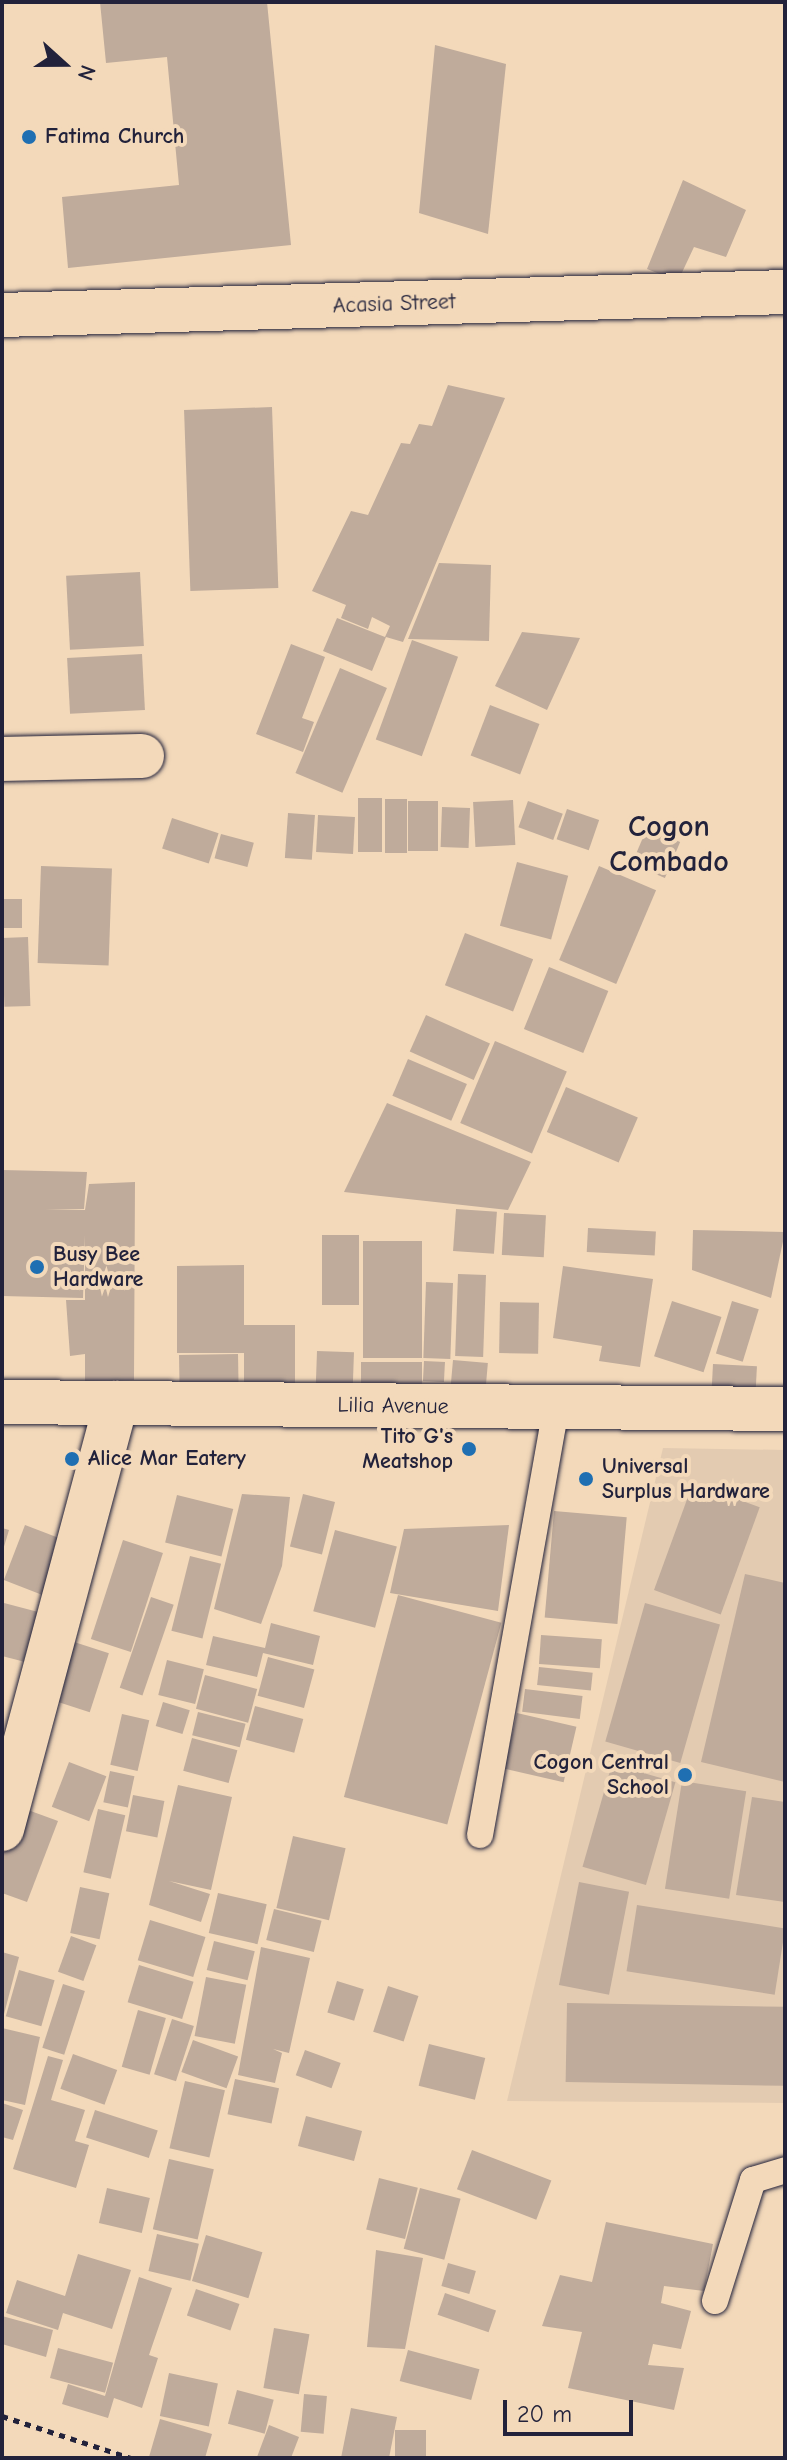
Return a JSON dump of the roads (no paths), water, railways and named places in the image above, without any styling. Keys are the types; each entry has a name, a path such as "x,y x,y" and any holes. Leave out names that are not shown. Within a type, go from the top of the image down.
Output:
{"main road":[{"name":"Acasia Street","path":"2,315 785,292"},
{"path":"2,759 142,756"},
{"name":"Lilia Avenue","path":"2,1402 785,1409"},
{"path":"2,1829 116,1403"}],"lane":[{"path":"480,1835 556,1407"},
{"path":"715,2301 753,2180 785,2170"}],"place":[{"name":"Fatima Church","path":"29,137"},
{"name":"Busy Bee Hardware","path":"37,1267"},
{"name":"Tito G's Meatshop","path":"469,1449"},
{"name":"Alice Mar Eatery","path":"72,1459"},
{"name":"Universal Surplus Hardware","path":"586,1479"},
{"name":"Cogon Central School","path":"685,1775"}],"district":[{"name":"Cogon Combado","path":"669,844"}]}
